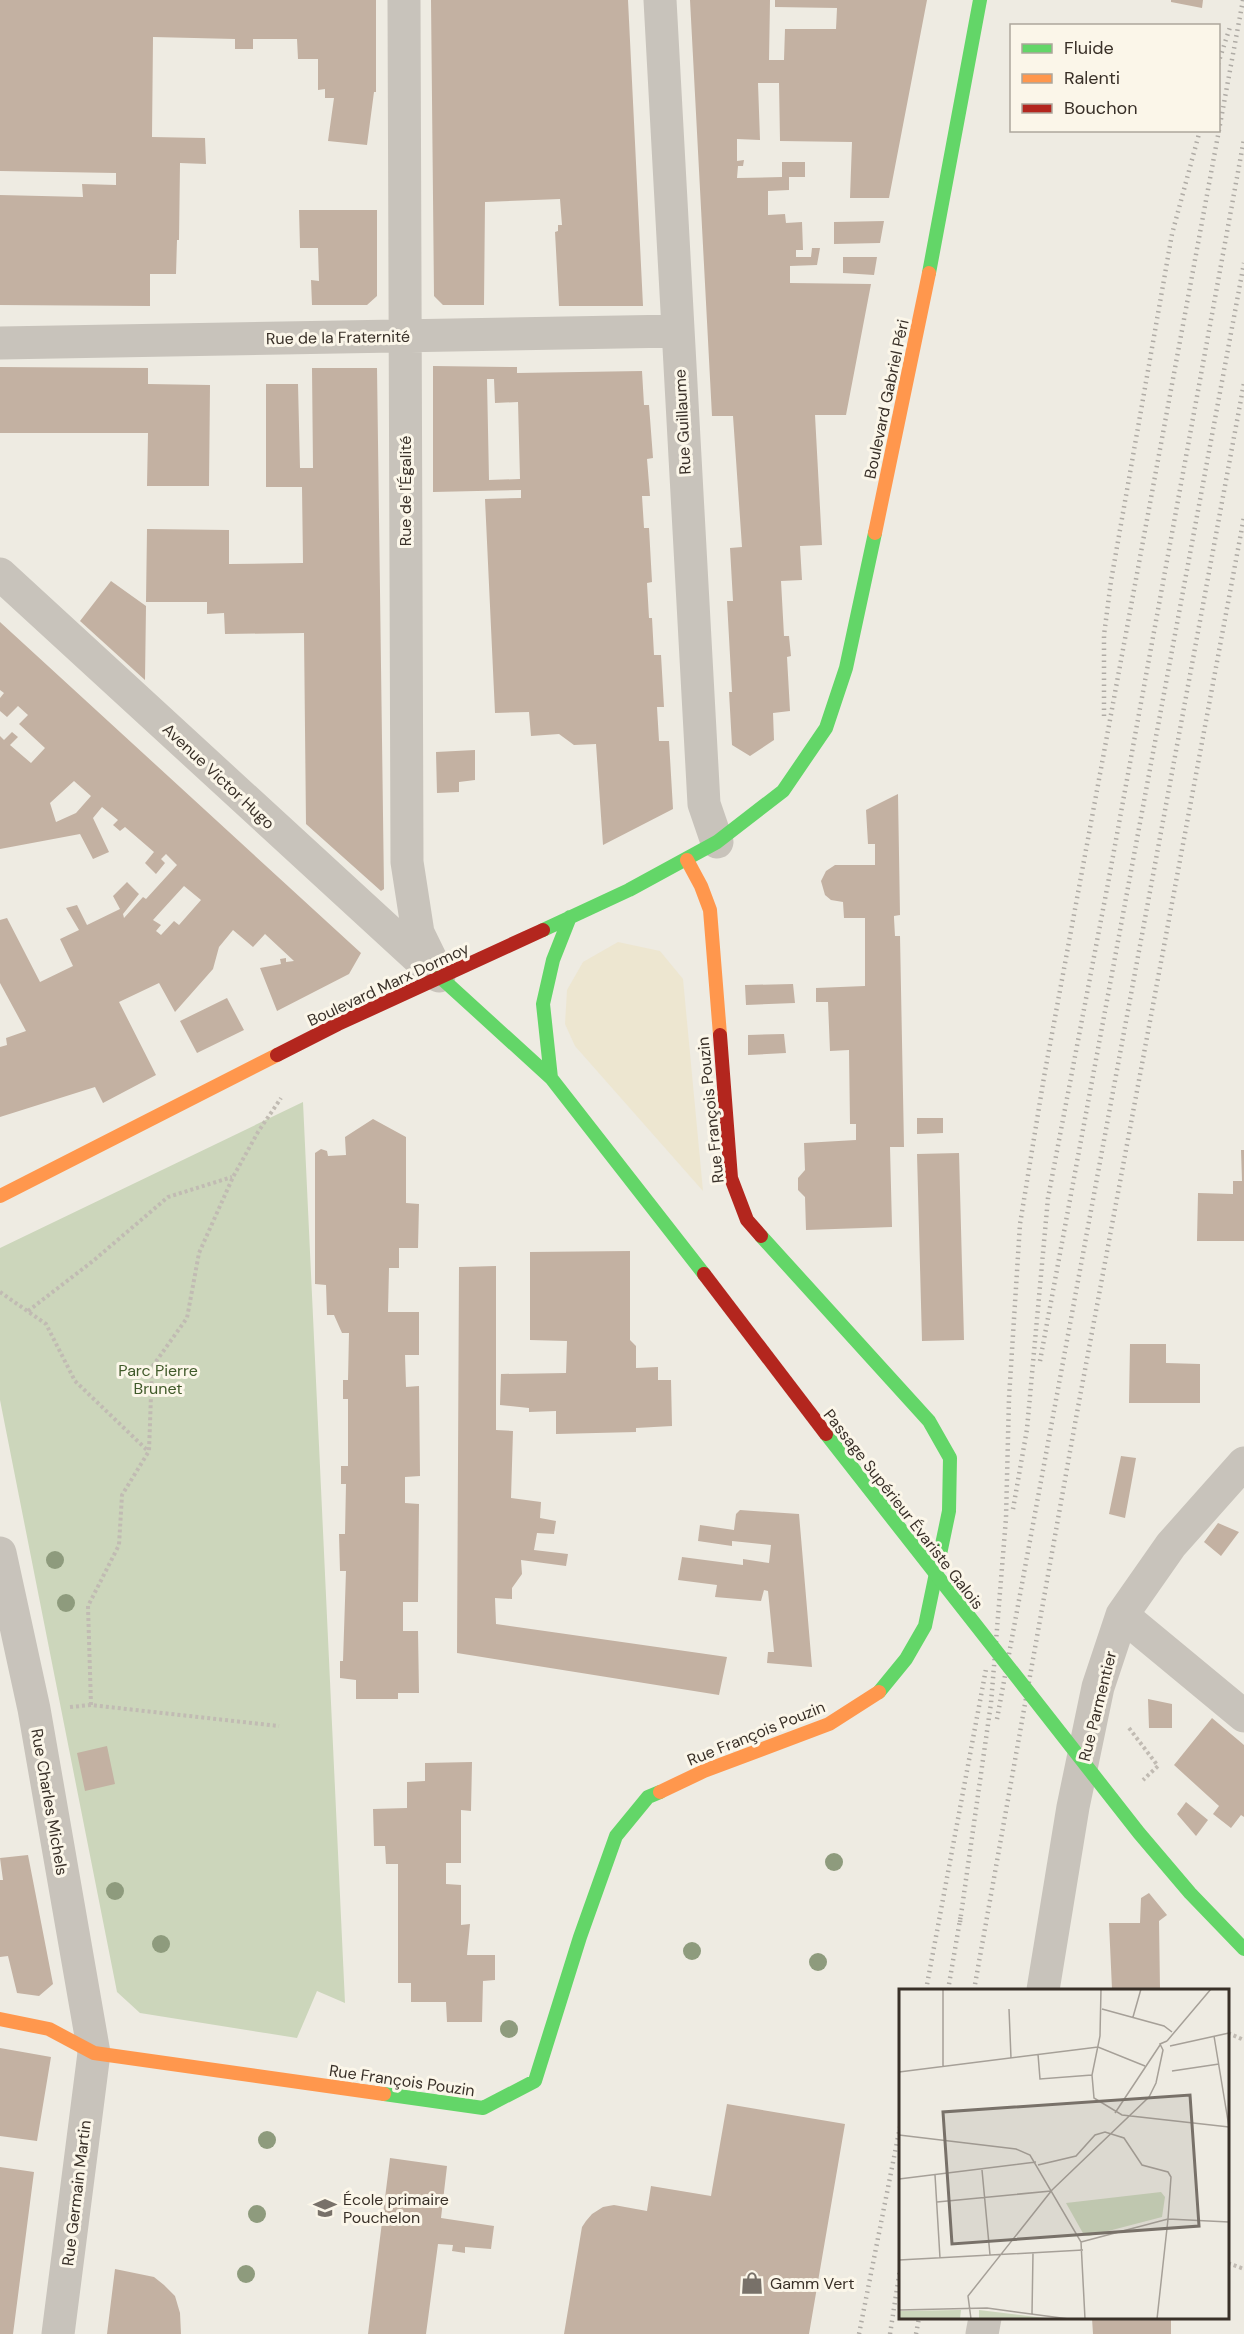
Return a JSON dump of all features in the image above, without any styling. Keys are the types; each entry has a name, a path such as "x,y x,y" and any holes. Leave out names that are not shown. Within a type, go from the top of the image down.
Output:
{"main road":[{"name":"Boulevard Gabriel Péri","path":"783,790 826,728 846,668 923,305 980,0"},
{"name":"Boulevard Marx Dormoy","path":"0,1196 328,1029 629,890 687,860 717,842 783,790"},
{"name":"Rue François Pouzin","path":"94,2053 483,2108 535,2081 580,1937 616,1836 648,1797 704,1771 829,1724 882,1690 906,1659 925,1626 950,1511 950,1458 929,1421 747,1220 731,1178 710,910 701,886 687,860"},
{"path":"551,1078 543,1004 553,960 570,917"},
{"name":"Passage Supérieur Évariste Galois","path":"440,976 551,1078 704,1274 896,1528 1209,1916 1244,1949"},
{"path":"0,2019 49,2029 94,2053"}],"street":[{"name":"Rue de l'Égalité","path":"404,0 406,862 418,933 440,976"},
{"name":"Rue Guillaume","path":"660,0 704,804 717,842"},
{"name":"Rue de la Fraternité","path":"0,343 677,331"},
{"name":"Avenue Victor Hugo","path":"0,574 440,976"},
{"name":"Rue Parmentier","path":"1043,1989 1073,1807 1098,1687 1122,1615 1171,1545 1244,1463"},
{"name":"Rue Charles Michels","path":"0,1553 34,1709 94,2053"},
{"path":"1122,1615 1244,1716"},
{"name":"Rue Germain Martin","path":"58,2334 94,2053"},
{"path":"982,2334 985,2319"}],"path":[{"path":"91,1706 88,1606 120,1545 122,1495 149,1451 152,1367 187,1318 199,1253 233,1177 258,1132 279,1101"},
{"path":"28,1311 93,1261 168,1197 233,1177"},
{"path":"0,1292 46,1324 75,1381 149,1451"},
{"path":"1098,1687 1158,1766 1117,1804"},
{"path":"34,1709 91,1706 279,1725"},
{"path":"1229,2034 1244,2040"},
{"path":"1229,2265 1244,2269"}],"green space":[{"name":"Parc Pierre Brunet","path":"303,1102 345,2003 317,1991 297,2038 140,2013 117,1992 0,1400 0,1248"}],"shaded area":[{"path":"618,942 660,951 683,979 703,1191 575,1046 565,1024 567,990 583,962"}],"building":[{"path":"0,0 376,0 376,92 374,92 367,145 328,141 334,98 325,98 325,89 318,90 318,59 298,59 297,39 253,39 253,49 235,49 235,39 153,37 152,137 205,138 206,164 180,163 176,274 150,274 150,306 0,305 0,195 83,197 82,184 116,185 116,173 0,171"},
{"path":"431,0 628,0 643,306 559,306 555,232 558,231 558,225 562,225 560,199 485,202 484,305 443,305 434,296"},
{"path":"690,0 770,0 769,60 784,60 785,29 836,29 837,8 775,7 775,0 927,0 889,198 850,198 852,142 780,141 779,83 758,83 760,140 737,139 737,161 744,160 743,166 738,166 737,178 782,177 782,162 805,162 805,177 789,177 789,190 768,191 768,215 785,214 786,223 802,222 803,250 796,250 796,257 811,257 812,248 820,248 817,265 790,266 790,283 871,284 846,415 815,415 822,545 800,546 802,580 781,581 784,636 789,636 791,656 787,657 790,711 773,713 774,740 750,756 732,745 729,692 732,692 727,601 733,601 730,548 742,547 733,416 712,416"},
{"path":"1171,0 1203,0 1202,8 1171,2"},
{"path":"299,210 377,210 377,296 367,305 312,305 311,280 319,281 318,248 300,248"},
{"path":"884,221 880,243 834,244 834,222"},
{"path":"843,257 877,257 874,275 843,273"},
{"path":"433,366 517,367 517,373 642,371 644,405 649,405 653,458 647,459 650,496 642,496 644,528 649,528 652,582 647,583 649,618 652,618 654,655 661,655 664,707 657,707 659,741 669,741 673,809 603,845 596,744 574,745 559,734 531,736 529,712 495,713 485,499 521,498 521,490 433,492","holes":["487,379 494,379 495,403 518,402 520,479 489,480"]},
{"path":"0,367 148,368 148,384 210,385 209,486 147,486 148,433 0,433"},
{"path":"312,368 377,368 384,889 381,891 306,824 304,633 225,634 224,613 207,614 207,602 146,602 147,529 229,530 229,564 303,563 302,487 266,487 266,384 298,384 300,468 313,468"},
{"path":"111,581 146,606 145,680 80,621"},
{"path":"0,622 361,953 349,974 277,1011 260,968 281,964 280,959 286,958 286,962 294,961 265,934 253,947 233,930 219,947 213,969 175,1012 159,983 119,1002 156,1075 103,1103 95,1087 0,1117 0,1047 7,1045 6,1038 26,1031 0,983 0,920 7,918 40,982 73,966 60,939 79,930 66,908 77,905 87,925 120,909 113,896 127,882 139,894 123,914 124,918 143,897 146,899 177,865 166,854 161,859 165,863 156,874 145,863 154,852 125,827 120,831 113,825 118,820 102,807 93,818 109,852 93,859 80,834 0,849 0,736 4,740 12,732 18,737 10,745 31,763 45,748 19,724 28,715 18,706 7,717 0,711 0,698 4,693 0,690","holes":["74,781 91,796 76,813 56,822 50,803","184,886 201,900 179,925 174,921 161,935 156,931 161,925 153,920"]},
{"path":"475,750 475,780 459,782 459,792 437,793 436,752"},
{"path":"898,794 900,915 894,918 895,936 900,936 904,1147 890,1147 892,1227 806,1230 805,1197 798,1190 798,1178 805,1170 804,1143 856,1140 856,1124 850,1124 849,1050 830,1051 828,1002 816,1002 816,988 865,986 865,918 844,918 843,902 831,900 825,895 821,881 826,871 835,865 875,865 875,844 868,844 866,810"},
{"path":"793,984 795,1003 746,1005 745,985"},
{"path":"227,998 244,1030 197,1053 180,1021"},
{"path":"784,1034 786,1053 748,1055 748,1035"},
{"path":"917,1118 943,1118 943,1133 917,1134"},
{"path":"373,1119 406,1137 406,1203 419,1204 418,1248 399,1248 399,1268 389,1268 388,1312 419,1312 419,1355 405,1355 406,1387 419,1386 420,1476 405,1477 405,1503 419,1504 418,1602 403,1602 403,1631 418,1631 419,1693 398,1693 398,1699 356,1699 356,1680 340,1678 340,1661 343,1661 346,1571 340,1571 339,1534 345,1534 346,1484 341,1484 341,1466 348,1466 348,1399 343,1399 343,1380 348,1380 349,1333 342,1333 334,1315 327,1315 326,1285 315,1284 315,1153 321,1149 327,1151 328,1156 346,1155 345,1137"},
{"path":"1241,1150 1244,1150 1244,1241 1197,1241 1198,1193 1233,1194 1233,1181 1242,1181"},
{"path":"959,1153 964,1340 922,1341 917,1154"},
{"path":"630,1251 630,1340 636,1346 636,1368 658,1367 658,1380 671,1380 672,1426 636,1428 636,1432 556,1434 556,1411 529,1412 529,1408 500,1405 501,1374 566,1373 567,1341 530,1340 530,1252"},
{"path":"496,1266 496,1430 513,1431 511,1498 541,1502 540,1518 556,1521 554,1534 537,1533 534,1550 568,1554 566,1566 521,1560 522,1574 512,1588 512,1599 495,1598 496,1624 727,1657 719,1695 457,1653 459,1267"},
{"path":"1130,1344 1166,1344 1166,1363 1200,1364 1200,1403 1129,1403"},
{"path":"1121,1456 1136,1458 1125,1518 1109,1514"},
{"path":"740,1510 799,1514 812,1667 767,1663 768,1652 774,1652 768,1591 764,1590 761,1601 715,1597 717,1585 678,1580 682,1557 743,1565 743,1559 769,1563 771,1545 732,1541 732,1546 698,1541 700,1525 734,1530 736,1514"},
{"path":"1218,1523 1239,1532 1221,1556 1204,1542"},
{"path":"1148,1699 1172,1704 1172,1728 1149,1728"},
{"path":"1212,1718 1244,1745 1244,1817 1241,1815 1231,1828 1213,1814 1219,1806 1174,1765"},
{"path":"107,1746 115,1784 85,1791 77,1753"},
{"path":"472,1762 471,1811 461,1810 461,1863 446,1863 446,1884 461,1885 461,1925 470,1924 467,1955 495,1955 495,1980 483,1981 482,2022 447,2022 446,2002 411,2002 411,1983 398,1983 398,1864 386,1864 385,1846 374,1846 373,1809 407,1808 407,1782 425,1781 425,1763"},
{"path":"1186,1802 1208,1820 1196,1836 1177,1814"},
{"path":"28,1855 53,1984 39,1996 17,1993 8,1956 0,1957 0,1880 3,1880 0,1858"},
{"path":"1149,1893 1167,1915 1159,1921 1160,1989 1112,1989 1109,1923 1140,1923 1141,1898"},
{"path":"0,2048 51,2057 37,2141 0,2136"},
{"path":"727,2104 845,2124 809,2334 564,2334 582,2227 586,2221 603,2207 614,2205 647,2211 651,2186 711,2196"},
{"path":"390,2158 447,2166 441,2218 494,2226 491,2249 465,2247 465,2253 452,2251 453,2245 438,2244 426,2334 368,2334"},
{"path":"0,2167 34,2172 13,2334 0,2334"},
{"path":"115,2269 154,2277 164,2285 175,2296 180,2313 181,2334 107,2334"},
{"path":"1092,2319 1171,2319 1171,2334 1093,2334"}],"railway":[{"path":"1220,124 1243,0"},
{"path":"1220,58 1231,24"},
{"path":"1104,716 1104,635 1111,581 1172,234 1199,132"},
{"path":"960,1922 991,1703 1006,1518 1009,1398 1020,1224 1044,1077 1219,132"},
{"path":"1013,1509 1027,1429 1048,1198 1244,139"},
{"path":"1040,1361 1244,263"},
{"path":"997,1719 1244,383"},
{"path":"974,1989 1076,1418 1244,517"},
{"path":"926,1989 986,1669"},
{"path":"948,1989 961,1914"},
{"path":"859,2334 899,2132"},
{"path":"890,2334 899,2276"},
{"path":"916,2334 919,2319"}],"traffic: fast":[{"path":"929,273 980,0"},
{"path":"543,930 629,890 717,842 783,791 826,728 846,668 875,533"},
{"path":"551,1078 543,1004 553,960 570,917"},
{"path":"439,976 551,1078 704,1274"},
{"path":"761,1236 929,1421 950,1458 949,1511 925,1626 906,1659 879,1692"},
{"path":"826,1434 1139,1833 1190,1893 1244,1949"},
{"path":"384,2094 483,2108 535,2081 580,1937 616,1836 648,1797 660,1792"}],"traffic: slow":[{"path":"875,533 929,273"},
{"path":"687,860 701,886 710,910 720,1035"},
{"path":"0,1196 277,1055"},
{"path":"660,1792 704,1771 829,1724 879,1692"},
{"path":"0,2019 49,2029 94,2053 384,2094"}],"traffic: jam":[{"path":"277,1055 338,1024 543,930"},
{"path":"720,1035 731,1178 747,1220 761,1236"},
{"path":"704,1274 826,1434"}],"place":[{"name":"École primaire Pouchelon","path":"325,2208"},
{"name":"Gamm Vert","path":"752,2283"}]}
